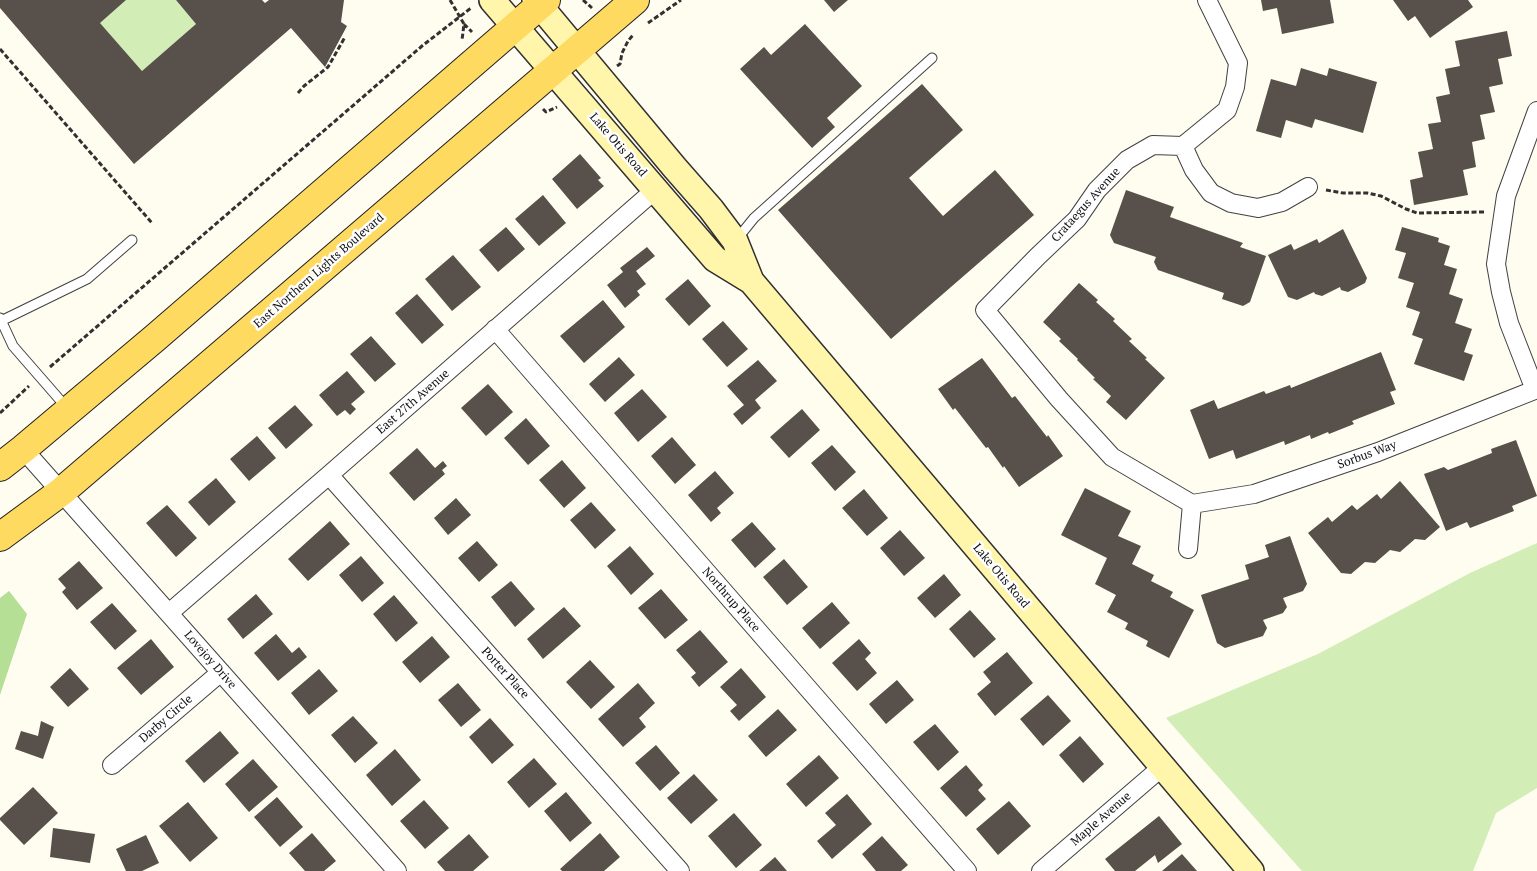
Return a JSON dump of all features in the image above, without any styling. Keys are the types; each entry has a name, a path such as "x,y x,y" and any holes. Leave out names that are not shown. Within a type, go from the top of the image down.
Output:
{"main road":[{"name":"Lake Otis Road","path":"492,0 715,260 752,281"},
{"name":"Lake Otis Road","path":"540,2 577,50 711,209 735,241 752,281 1251,871"},
{"path":"0,467 155,338 515,26 540,2"},
{"name":"East Northern Lights Boulevard","path":"0,537 61,492 577,50 641,12"}],"street":[{"path":"1207,0 1238,63 1235,87 1227,110 1183,146 1194,170 1210,193 1231,203 1258,208 1282,202 1308,186"},
{"path":"1536,389 1509,323 1496,264 1506,196 1537,111"},
{"name":"Crataegus Avenue","path":"1183,146 1153,145 1127,160 1097,190 1077,219 985,310 1059,399 1112,457 1192,504"},
{"name":"East 27th Avenue","path":"169,613 656,190"},
{"name":"Northrup Place","path":"496,329 967,871"},
{"name":"Sorbus Way","path":"1192,504 1254,494 1378,452 1536,389"},
{"name":"Lovejoy Drive","path":"23,449 397,871"},
{"name":"Porter Place","path":"329,475 673,869"},
{"path":"1188,549 1192,504"},
{"name":"Darby Circle","path":"112,765 221,672"},
{"name":"Maple Avenue","path":"1041,871 1162,767"}],"lane":[{"path":"735,241 754,218 932,58"},
{"path":"69,410 13,346 1,320 87,279 132,240"}],"path":[{"path":"450,0 464,24 462,41"},
{"path":"641,12 681,0"},
{"path":"0,413 40,376 422,46 460,16"},
{"path":"620,64 622,53 628,41 638,30"},
{"path":"298,93 328,67 345,37"},
{"path":"0,49 152,223"},
{"path":"1308,186 1344,193 1367,193 1381,196 1417,213 1486,212"}],"green space":[{"path":"126,0 176,0 196,24 142,71 100,23"},
{"path":"1537,543 1537,788 1496,813 1473,871 1302,871 1166,718 1318,654 1470,573"},
{"path":"9,591 27,614 0,695 0,598"}],"building":[{"path":"0,0 126,0 100,23 142,71 196,24 176,0 262,0 265,3 269,0 344,0 341,22 347,26 325,67 291,28 134,164 0,8"},
{"path":"824,0 848,0 834,12"},
{"path":"1261,0 1330,0 1334,23 1282,34 1277,8 1263,11"},
{"path":"1393,0 1468,0 1473,7 1430,38 1415,16 1408,21"},
{"path":"805,24 862,86 827,118 835,127 812,148 740,69 764,47 771,55"},
{"path":"1507,31 1512,56 1498,59 1503,84 1489,87 1495,112 1480,115 1485,139 1472,142 1476,167 1463,170 1468,195 1414,205 1410,180 1423,177 1418,152 1433,149 1428,124 1441,122 1436,97 1450,94 1445,69 1460,66 1455,41"},
{"path":"1301,68 1327,76 1329,68 1377,82 1363,133 1315,119 1312,128 1286,120 1281,138 1256,131 1271,79 1296,86"},
{"path":"922,84 963,130 909,178 943,216 995,170 1034,215 891,339 778,210"},
{"path":"580,154 601,178 598,180 604,186 577,209 552,179"},
{"path":"1126,190 1174,207 1170,217 1243,243 1240,247 1266,256 1250,302 1243,306 1222,299 1224,293 1158,270 1154,262 1156,257 1114,243 1110,235"},
{"path":"543,195 566,223 539,246 515,219"},
{"path":"506,227 525,249 498,272 479,250"},
{"path":"1402,227 1439,238 1438,242 1450,246 1444,265 1457,269 1449,294 1463,299 1455,323 1472,329 1464,352 1473,355 1464,381 1414,364 1423,339 1412,335 1420,312 1406,307 1414,283 1398,278 1406,253 1395,250"},
{"path":"1343,229 1367,278 1365,283 1348,292 1341,290 1340,287 1322,296 1314,292 1297,300 1288,297 1268,255 1291,244 1294,250 1317,239 1319,243"},
{"path":"647,247 655,256 636,271 646,284 637,291 640,295 625,308 607,285 623,272 620,268"},
{"path":"453,255 481,287 452,311 425,279"},
{"path":"688,279 711,306 689,326 665,299"},
{"path":"1079,283 1098,300 1096,302 1115,319 1113,321 1132,339 1129,341 1165,378 1126,420 1106,402 1111,396 1059,341 1061,339 1043,322"},
{"path":"417,294 444,325 422,344 395,313"},
{"path":"603,300 625,327 584,363 560,336"},
{"path":"723,321 748,349 727,367 702,339"},
{"path":"371,336 396,364 375,382 350,354"},
{"path":"1381,352 1396,390 1390,392 1395,404 1352,421 1354,424 1329,434 1328,432 1311,439 1310,435 1285,445 1284,441 1236,459 1233,450 1209,459 1190,410 1214,400 1218,409 1264,391 1266,394 1290,385 1291,388"},
{"path":"619,357 635,375 605,402 589,384"},
{"path":"982,358 1012,398 1015,396 1063,456 1019,487 1004,466 1003,468 955,408 953,410 938,389"},
{"path":"758,360 777,381 755,400 761,408 742,425 733,414 744,405 727,386"},
{"path":"347,371 365,392 351,404 356,409 350,415 345,410 337,416 319,395"},
{"path":"488,384 513,412 486,436 461,408"},
{"path":"642,389 667,417 638,442 614,413"},
{"path":"295,405 313,425 286,449 268,428"},
{"path":"802,409 820,430 789,458 770,437"},
{"path":"526,418 550,446 528,465 504,438"},
{"path":"257,436 276,458 249,481 230,459"},
{"path":"672,437 696,465 675,484 651,456"},
{"path":"1516,440 1537,496 1512,506 1514,511 1470,528 1467,522 1446,531 1424,474 1444,467 1448,470 1492,453 1491,449"},
{"path":"832,445 856,472 835,491 811,463"},
{"path":"417,448 435,468 443,461 447,466 442,470 445,474 414,501 389,473"},
{"path":"562,460 586,488 564,508 539,480"},
{"path":"715,471 734,493 717,508 721,513 711,522 688,495"},
{"path":"216,478 236,502 209,526 188,502"},
{"path":"1400,481 1440,527 1425,540 1415,539 1400,552 1390,550 1375,563 1365,562 1351,574 1341,573 1308,533 1328,517 1332,522 1352,505 1357,510 1377,494 1381,499"},
{"path":"1085,488 1131,511 1118,536 1141,546 1132,564 1154,575 1151,581 1173,592 1170,597 1194,610 1169,658 1146,646 1148,641 1125,629 1128,623 1107,612 1116,595 1095,584 1107,558 1061,535"},
{"path":"864,489 888,518 867,536 842,508"},
{"path":"456,498 471,515 448,535 434,518"},
{"path":"591,502 616,530 595,549 570,520"},
{"path":"167,505 197,538 176,557 146,523"},
{"path":"330,521 350,544 308,581 288,559"},
{"path":"752,522 776,549 755,568 731,540"},
{"path":"900,530 925,558 904,576 880,548"},
{"path":"1290,536 1307,584 1303,591 1283,598 1287,607 1283,613 1263,620 1267,628 1263,636 1225,648 1217,643 1201,595 1249,579 1245,565 1269,557 1265,545"},
{"path":"477,541 498,565 479,582 458,558"},
{"path":"630,546 654,574 631,595 607,566"},
{"path":"361,556 384,583 362,602 339,575"},
{"path":"784,559 808,587 787,605 763,577"},
{"path":"79,561 103,588 77,610 62,592 66,588 58,579"},
{"path":"944,574 961,595 935,618 917,598"},
{"path":"511,581 535,609 515,627 491,597"},
{"path":"661,589 688,620 665,639 638,608"},
{"path":"256,594 273,614 243,639 227,619"},
{"path":"394,595 418,623 396,642 373,614"},
{"path":"832,602 850,623 820,649 802,628"},
{"path":"112,603 137,631 115,650 90,622"},
{"path":"564,607 581,626 543,659 527,639"},
{"path":"970,610 996,639 974,658 949,629"},
{"path":"700,630 728,662 699,687 691,677 696,673 676,650"},
{"path":"276,634 292,653 299,647 307,657 278,681 254,653"},
{"path":"432,636 450,657 420,683 402,662"},
{"path":"151,639 174,667 141,695 117,668"},
{"path":"859,639 871,653 865,659 877,673 857,691 832,663"},
{"path":"1007,652 1033,683 995,716 977,694 991,682 983,672"},
{"path":"590,660 615,687 591,709 566,682"},
{"path":"70,668 89,689 68,707 50,687"},
{"path":"741,668 766,697 739,721 730,711 737,705 720,687"},
{"path":"319,669 338,691 309,715 291,693"},
{"path":"897,680 914,700 886,724 869,704"},
{"path":"458,683 481,710 461,727 438,700"},
{"path":"638,683 655,703 639,718 646,727 623,747 598,719"},
{"path":"1048,695 1071,721 1043,746 1020,719"},
{"path":"778,709 797,730 766,757 748,736"},
{"path":"353,716 378,743 355,763 331,735"},
{"path":"490,718 514,745 492,764 469,737"},
{"path":"41,721 54,727 43,759 15,749 21,731 38,736"},
{"path":"935,724 959,752 938,771 913,742"},
{"path":"220,731 239,753 204,783 185,761"},
{"path":"1080,736 1104,764 1083,783 1059,755"},
{"path":"656,745 680,773 660,791 635,763"},
{"path":"395,749 421,780 392,806 366,775"},
{"path":"819,755 839,778 806,807 786,784"},
{"path":"534,758 557,784 529,808 507,782"},
{"path":"253,759 278,787 249,812 225,784"},
{"path":"966,765 983,785 978,790 986,799 966,817 940,788"},
{"path":"694,774 718,800 691,824 667,798"},
{"path":"33,787 58,813 24,845 0,818"},
{"path":"566,792 592,823 570,842 544,811"},
{"path":"847,794 872,824 832,859 817,841 836,825 825,813"},
{"path":"277,797 303,827 280,847 254,817"},
{"path":"424,800 449,828 425,849 400,821"},
{"path":"1009,801 1031,826 998,855 976,829"},
{"path":"188,802 218,838 190,862 159,826"},
{"path":"734,813 762,845 736,868 708,836"},
{"path":"1159,816 1182,844 1158,863 1155,855 1135,871 1115,871 1105,859"},
{"path":"53,828 95,834 90,863 50,857"},
{"path":"312,833 336,861 324,871 305,871 289,853"},
{"path":"600,833 620,857 604,871 562,871 560,869"},
{"path":"469,834 489,857 473,871 445,871 437,862"},
{"path":"146,835 159,863 142,871 126,871 116,849"},
{"path":"882,836 908,865 901,871 876,871 862,854"},
{"path":"1182,854 1197,871 1162,871"},
{"path":"775,857 787,871 759,871"}]}
